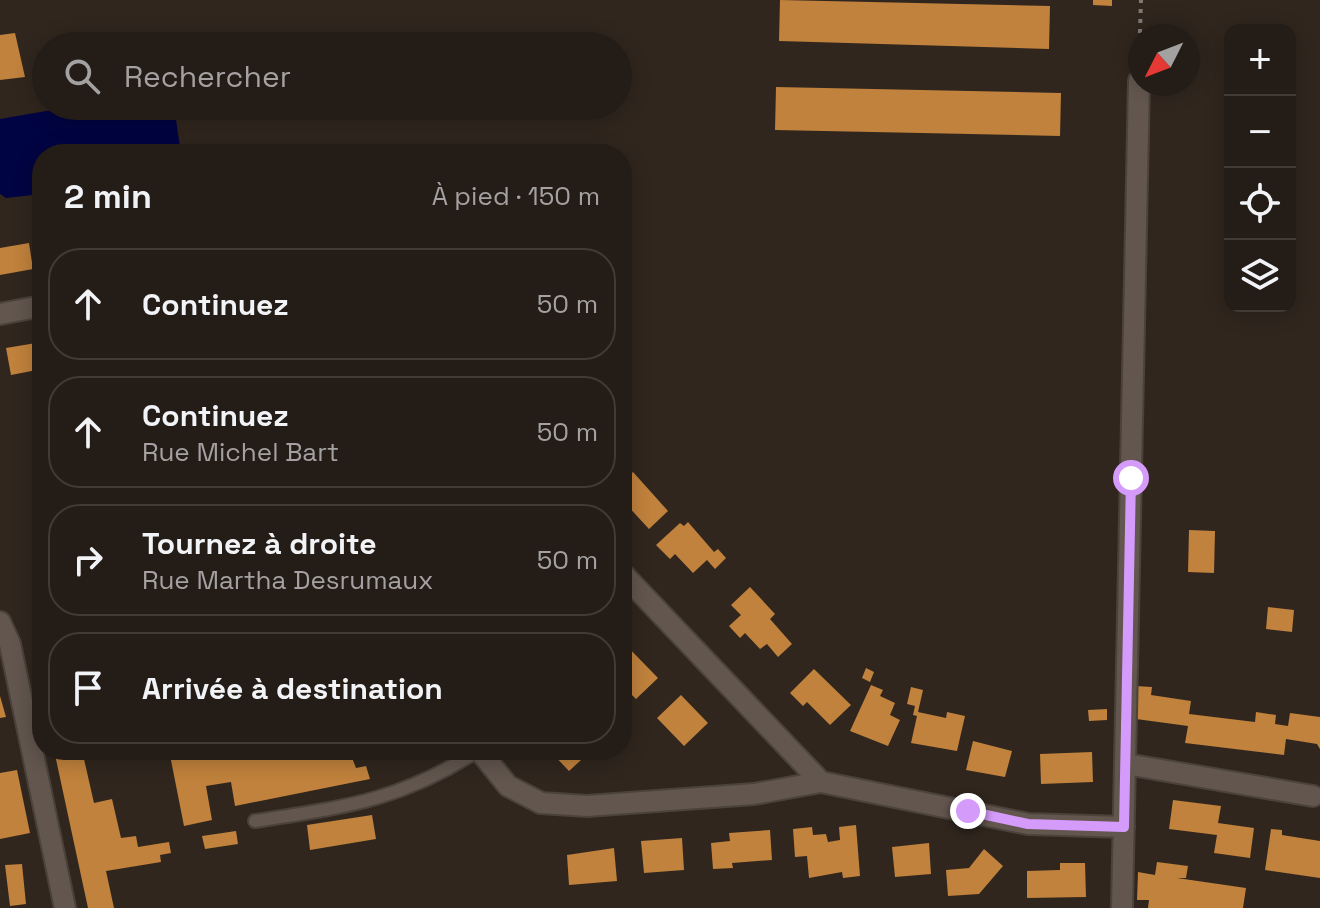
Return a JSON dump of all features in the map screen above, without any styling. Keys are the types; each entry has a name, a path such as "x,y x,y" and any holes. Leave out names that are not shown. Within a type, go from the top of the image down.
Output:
{"street":[{"path":"1122,908 1139,96"},
{"path":"0,314 32,308"},
{"path":"632,584 821,782"},
{"path":"0,622 10,644 32,750"},
{"path":"34,760 65,908"},
{"path":"487,760 508,786 541,803 587,806 739,796 821,782 1028,824 1124,827"},
{"path":"1126,764 1313,796"}],"lane":[{"path":"255,821 380,800 463,760"}],"path":[{"path":"1140,24 1141,0"}],"shaded area":[{"path":"32,113 32,120 176,120 180,144 32,144 32,195 6,198 0,194 0,119"}],"building":[{"path":"780,0 1050,6 1049,49 779,41"},
{"path":"1093,0 1112,0 1112,6 1093,5"},
{"path":"15,33 25,77 0,80 0,35"},
{"path":"776,87 1061,93 1060,136 775,130"},
{"path":"29,243 32,269 0,275 0,248"},
{"path":"32,344 32,371 11,375 6,348"},
{"path":"632,473 668,511 649,529 632,511"},
{"path":"688,522 714,552 718,549 726,558 715,569 707,560 693,573 675,554 670,559 656,545 680,523 684,526"},
{"path":"1189,530 1215,531 1214,573 1188,572"},
{"path":"750,587 775,614 770,619 792,644 778,657 767,644 760,649 745,633 740,638 729,626 741,615 731,605"},
{"path":"1268,607 1294,610 1292,632 1266,629"},
{"path":"632,651 658,678 636,699 632,695"},
{"path":"866,668 874,672 870,682 862,678"},
{"path":"814,669 851,705 830,725 807,702 803,706 790,693"},
{"path":"871,685 883,690 880,696 895,703 890,715 900,720 888,746 850,731"},
{"path":"1135,686 1152,687 1151,695 1191,701 1189,714 1255,722 1256,712 1276,715 1275,724 1288,726 1290,713 1320,717 1320,749 1317,744 1286,739 1284,755 1185,743 1188,726 1136,719"},
{"path":"911,687 923,690 918,712 946,718 947,712 965,716 957,751 911,743 917,716 913,715 915,706 907,704"},
{"path":"681,695 708,723 684,746 657,718"},
{"path":"0,696 6,717 0,718"},
{"path":"1107,709 1107,720 1089,721 1088,710"},
{"path":"973,741 1012,751 1005,777 966,770"},
{"path":"1092,752 1093,782 1041,784 1040,754"},
{"path":"56,760 84,760 94,803 112,799 121,838 136,836 138,847 169,842 171,853 160,855 161,862 106,871 114,908 88,908"},
{"path":"171,760 353,760 356,768 366,766 370,779 235,806 231,782 206,786 212,820 184,826"},
{"path":"559,760 581,760 569,771"},
{"path":"17,770 30,833 0,839 0,773"},
{"path":"1173,800 1221,806 1218,823 1254,828 1250,858 1214,853 1217,835 1169,829"},
{"path":"372,815 376,839 310,850 307,825"},
{"path":"856,825 860,876 843,878 842,872 809,878 807,856 795,857 793,829 812,827 813,835 826,834 828,842 840,840 839,827"},
{"path":"1271,829 1282,830 1282,835 1320,841 1320,878 1265,870"},
{"path":"770,830 772,860 732,863 733,868 713,869 711,843 730,841 729,833"},
{"path":"236,831 238,844 205,849 202,836"},
{"path":"682,838 684,870 644,873 641,841"},
{"path":"929,843 931,874 895,877 892,847"},
{"path":"614,848 617,881 569,885 567,855"},
{"path":"984,849 1003,866 979,894 948,896 946,870 969,868"},
{"path":"1157,862 1188,866 1186,878 1177,878 1246,888 1243,908 1148,908 1149,900 1137,900 1138,872 1155,875"},
{"path":"1060,863 1085,863 1086,897 1027,898 1027,871 1060,870"},
{"path":"22,864 26,904 10,906 5,865"}],"route":[{"path":"968,811 1028,824 1105,829 1124,827 1131,478"}]}
